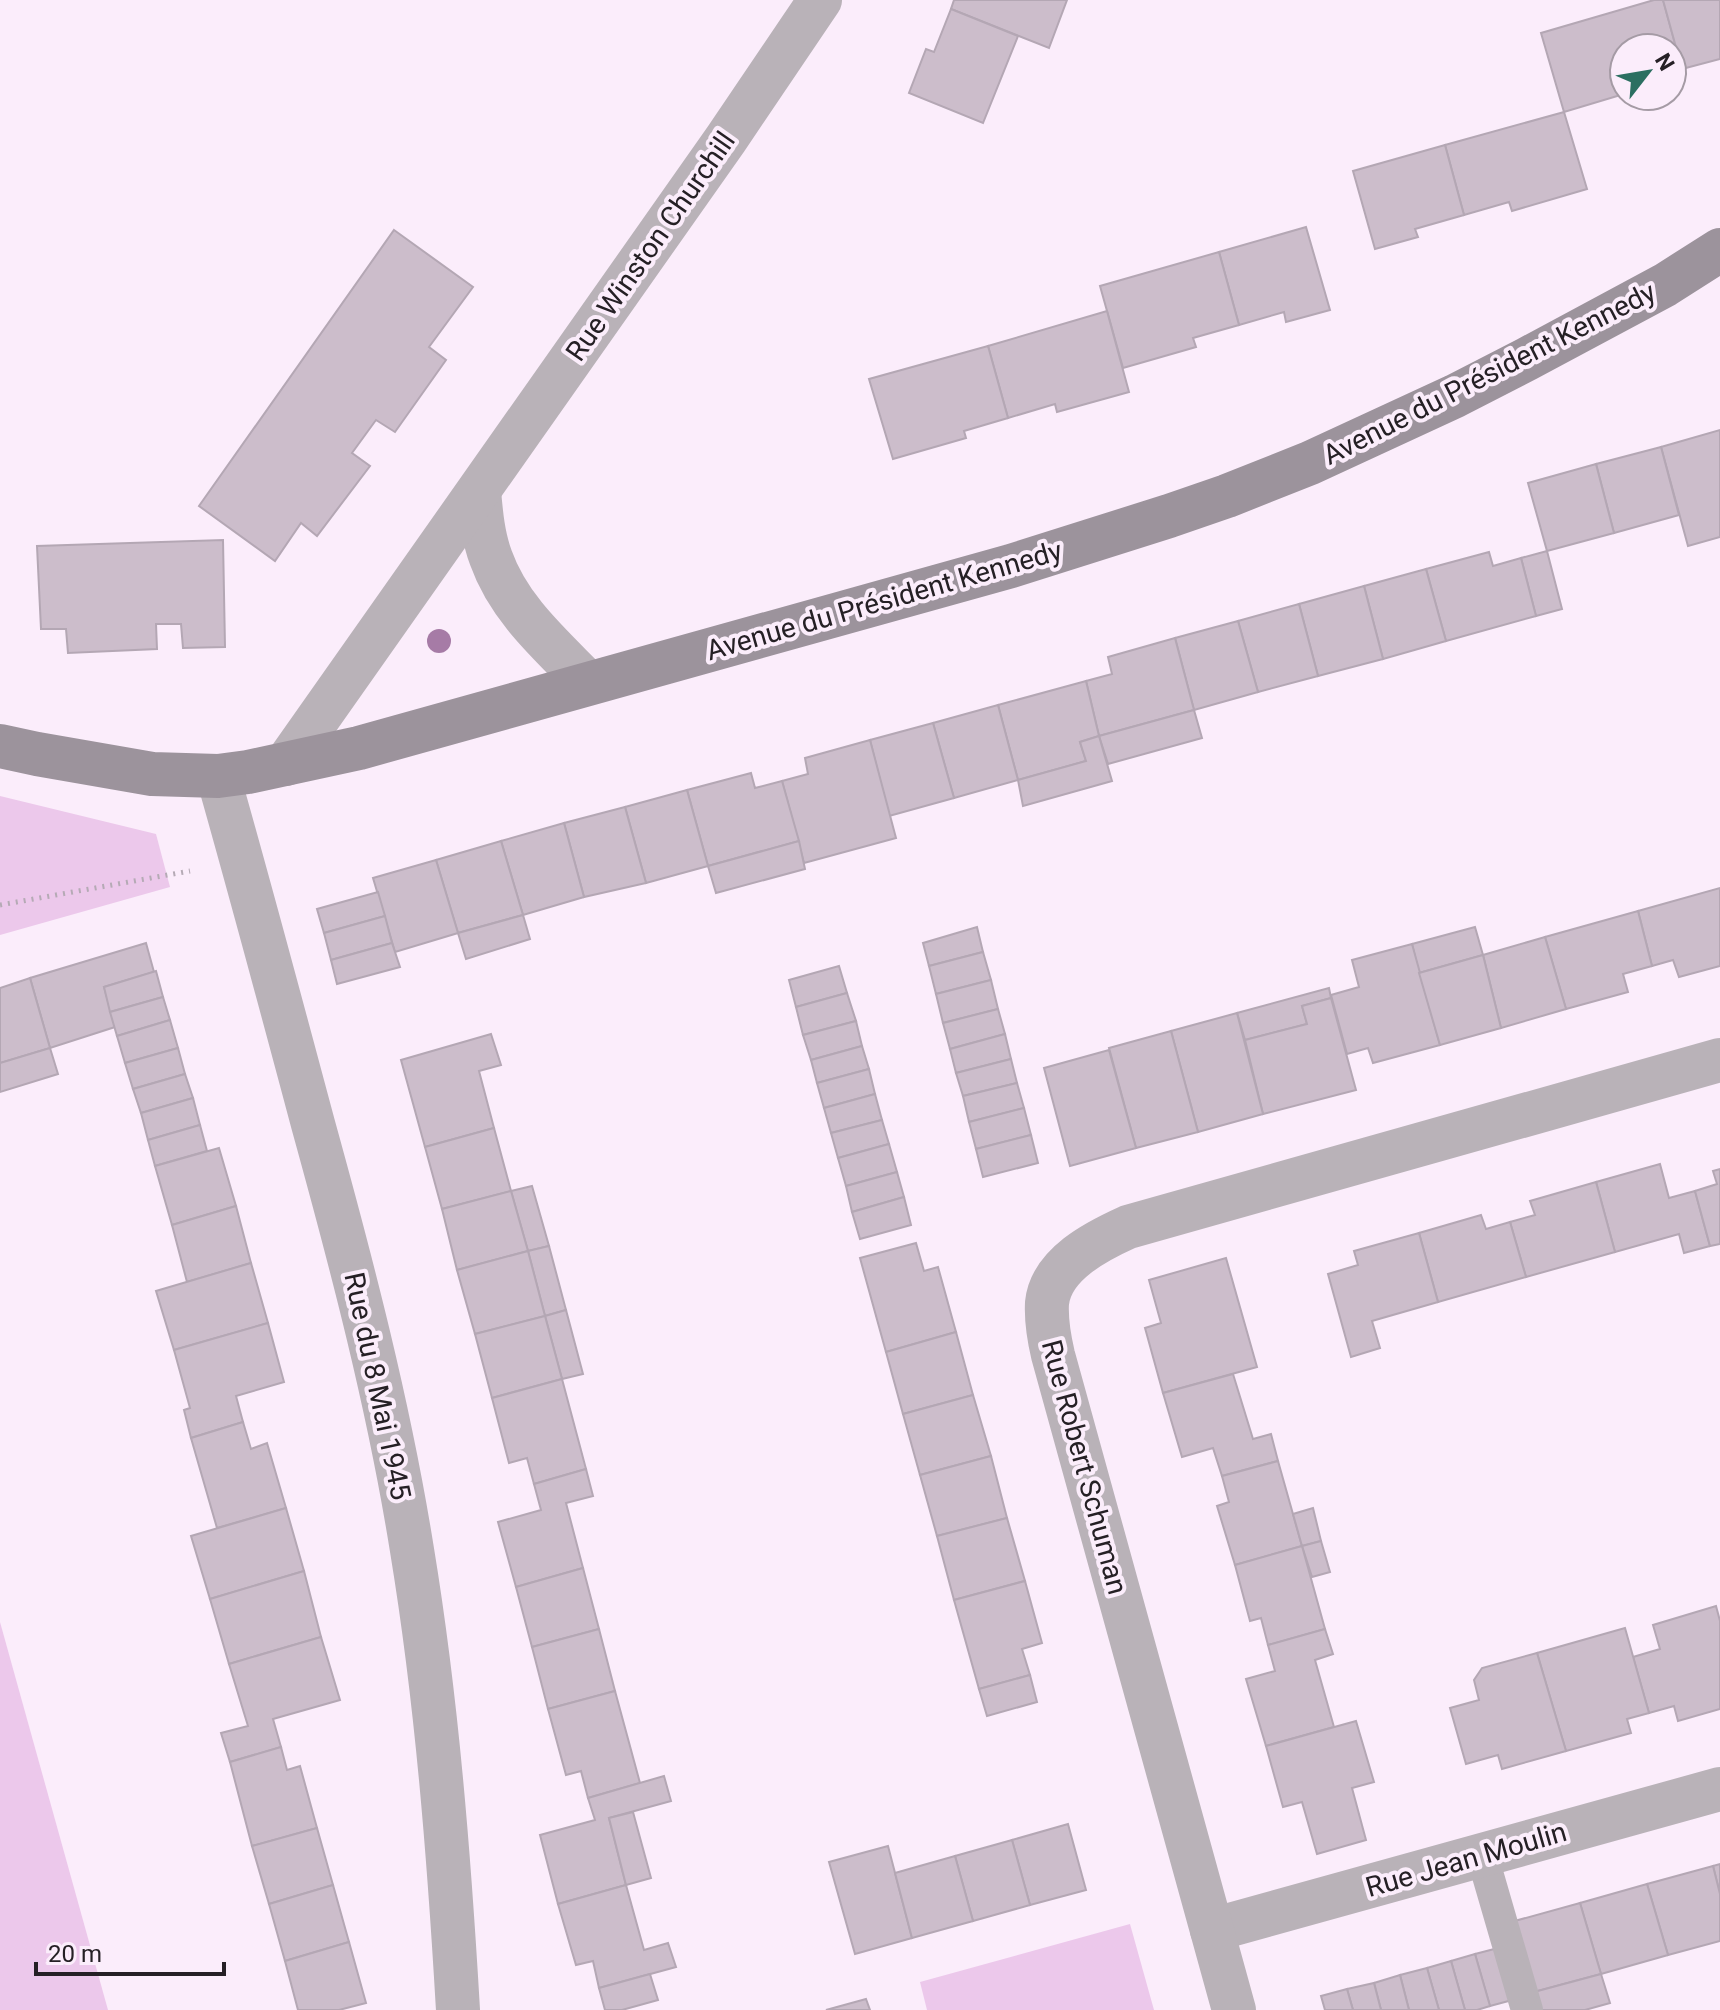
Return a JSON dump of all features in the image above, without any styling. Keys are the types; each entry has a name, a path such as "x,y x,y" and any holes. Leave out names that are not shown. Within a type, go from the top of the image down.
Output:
{"street":[{"name":"Rue Winston Churchill","path":"286,764 820,0"},
{"name":"Avenue du Président Kennedy","path":"0,746 152,774 218,776 286,764 359,748 1011,566 1227,496 1310,463 1455,396 1665,285 1720,250"},
{"path":"479,491 482,523 491,558 507,593 529,622 588,683"},
{"name":"Rue du 8 Mai 1945","path":"218,776 359,1295 401,1486 424,1630 458,2010"},
{"name":"Rue Robert Schuman","path":"1234,2010 1053,1355 1047,1325 1047,1300 1058,1275 1098,1240 1128,1227 1720,1060"},
{"name":"Rue Jean Moulin","path":"1212,1930 1720,1789"}],"lane":[{"path":"1482,1855 1527,2010"}],"path":[{"path":"0,905 242,860"}],"shaded area":[{"path":"0,796 156,834 170,887 0,935"},
{"path":"0,1622 108,2010 0,2010"},
{"path":"1130,1924 1154,2010 927,2010 920,1982"}],"building":[{"path":"954,0 1067,0 1049,48 951,9"},
{"path":"1654,0 1663,0 1672,32 1608,32 1608,99 1564,112 1541,33"},
{"path":"1663,0 1720,0 1720,59 1688,67 1688,32 1672,32"},
{"path":"951,9 1018,36 983,123 909,93 926,49 934,52"},
{"path":"1564,112 1587,189 1512,211 1509,202 1464,215 1445,145"},
{"path":"1445,145 1464,215 1415,229 1418,237 1375,249 1353,171"},
{"path":"1306,227 1330,310 1286,322 1284,312 1239,325 1219,252"},
{"path":"394,230 473,287 429,347 446,360 395,432 376,420 352,453 370,466 317,536 301,523 275,561 199,506"},
{"path":"1219,252 1239,325 1193,338 1196,347 1123,368 1100,286"},
{"path":"1107,311 1129,392 1057,412 1055,404 1008,418 988,346"},
{"path":"988,346 1008,418 964,431 966,438 893,459 869,379"},
{"path":"1720,430 1720,537 1688,546 1661,447"},
{"path":"1661,447 1679,515 1614,533 1596,464"},
{"path":"1596,464 1614,533 1547,551 1528,483"},
{"path":"223,540 225,647 183,648 181,624 156,624 157,649 68,653 66,629 41,629 37,546"},
{"path":"1547,551 1562,609 1536,616 1521,558"},
{"path":"1489,552 1493,566 1521,558 1536,616 1446,641 1426,569"},
{"path":"1426,569 1446,641 1383,659 1364,586"},
{"path":"1364,586 1383,659 1318,676 1299,604"},
{"path":"1299,604 1318,676 1258,692 1238,621"},
{"path":"1238,621 1258,692 1194,710 1175,638"},
{"path":"1175,638 1194,710 1099,736 1086,681 1112,674 1108,657"},
{"path":"1086,681 1099,736 1080,742 1086,761 1018,780 998,705"},
{"path":"998,705 1018,780 954,798 933,723"},
{"path":"1194,710 1202,738 1108,764 1099,736"},
{"path":"933,723 954,798 889,816 870,740"},
{"path":"1099,736 1112,781 1023,806 1018,780 1086,761 1080,742"},
{"path":"870,740 896,838 804,863 782,781 808,774 805,758"},
{"path":"751,773 755,788 782,781 799,841 708,866 687,790"},
{"path":"687,790 708,866 646,883 625,807"},
{"path":"625,807 646,883 584,897 564,823"},
{"path":"564,823 584,897 523,915 501,841"},
{"path":"501,841 523,915 458,933 436,860"},
{"path":"799,841 805,869 716,893 708,866"},
{"path":"436,860 458,933 395,952 373,878"},
{"path":"1720,888 1720,966 1679,977 1673,960 1652,966 1638,911"},
{"path":"378,892 385,916 324,933 317,909"},
{"path":"1638,911 1652,966 1623,974 1628,992 1566,1009 1545,937"},
{"path":"523,915 530,939 466,959 458,933"},
{"path":"385,916 392,943 331,960 324,933"},
{"path":"977,927 983,952 929,966 923,943"},
{"path":"1475,927 1483,955 1419,973 1412,944"},
{"path":"1545,937 1566,1009 1501,1028 1483,955"},
{"path":"146,943 154,972 104,987 115,1027 50,1048 30,978"},
{"path":"392,943 400,967 337,984 331,960"},
{"path":"1412,944 1440,1045 1373,1063 1368,1048 1347,1054 1331,995 1359,987 1352,960"},
{"path":"983,952 991,980 936,994 929,966"},
{"path":"1483,955 1501,1028 1440,1045 1419,973"},
{"path":"839,966 847,993 796,1007 789,980"},
{"path":"156,971 163,997 110,1012 104,987"},
{"path":"30,978 50,1048 0,1063 0,988"},
{"path":"991,980 998,1009 943,1023 936,994"},
{"path":"1329,988 1331,998 1302,1006 1307,1024 1245,1040 1237,1013"},
{"path":"847,993 856,1021 803,1035 796,1007"},
{"path":"163,997 170,1020 117,1036 110,1012"},
{"path":"1331,998 1356,1090 1263,1114 1245,1040 1307,1024 1302,1006"},
{"path":"998,1009 1005,1034 950,1049 943,1023"},
{"path":"1237,1013 1263,1114 1198,1132 1171,1031"},
{"path":"170,1020 178,1048 125,1063 117,1036"},
{"path":"856,1021 862,1046 811,1060 803,1035"},
{"path":"1171,1031 1198,1132 1136,1148 1109,1048"},
{"path":"491,1034 501,1065 479,1071 494,1128 425,1147 401,1060"},
{"path":"1005,1034 1011,1059 956,1073 950,1049"},
{"path":"862,1046 869,1069 817,1083 811,1060"},
{"path":"50,1048 58,1074 0,1092 0,1063"},
{"path":"178,1048 185,1074 133,1089 125,1063"},
{"path":"1109,1050 1136,1148 1070,1166 1044,1068"},
{"path":"1011,1059 1017,1083 963,1096 956,1073"},
{"path":"869,1069 875,1094 824,1108 817,1083"},
{"path":"185,1074 193,1098 141,1113 133,1089"},
{"path":"1017,1083 1024,1108 969,1122 963,1096"},
{"path":"875,1094 882,1120 831,1133 824,1108"},
{"path":"193,1098 200,1125 148,1140 141,1113"},
{"path":"1024,1108 1031,1135 976,1149 969,1122"},
{"path":"882,1120 889,1144 838,1158 831,1133"},
{"path":"200,1125 207,1151 155,1166 148,1140"},
{"path":"494,1128 511,1191 442,1209 425,1147"},
{"path":"1031,1135 1038,1163 983,1177 976,1149"},
{"path":"889,1144 897,1172 846,1186 838,1158"},
{"path":"219,1148 236,1206 172,1225 155,1166"},
{"path":"1660,1164 1669,1198 1695,1191 1710,1246 1684,1253 1679,1234 1615,1252 1596,1182"},
{"path":"1720,1169 1720,1244 1710,1246 1695,1191 1717,1184 1713,1171"},
{"path":"897,1172 904,1197 852,1212 846,1186"},
{"path":"1596,1182 1615,1252 1526,1277 1510,1222 1535,1215 1530,1201"},
{"path":"532,1186 549,1246 528,1251 511,1191"},
{"path":"511,1191 528,1251 457,1270 442,1209"},
{"path":"904,1197 911,1225 860,1239 852,1212"},
{"path":"236,1206 251,1263 187,1282 172,1225"},
{"path":"1481,1215 1486,1229 1510,1222 1526,1277 1438,1302 1419,1233"},
{"path":"1419,1233 1438,1302 1372,1321 1380,1348 1351,1357 1328,1274 1358,1265 1354,1251"},
{"path":"916,1243 924,1271 938,1267 956,1332 886,1352 860,1258"},
{"path":"549,1246 566,1310 545,1316 528,1251"},
{"path":"528,1251 545,1316 475,1334 457,1270"},
{"path":"1226,1258 1257,1367 1163,1393 1145,1328 1161,1323 1149,1280"},
{"path":"251,1263 268,1323 174,1350 156,1291"},
{"path":"566,1310 583,1374 562,1379 545,1316"},
{"path":"545,1316 562,1379 492,1398 475,1334"},
{"path":"268,1323 284,1382 236,1396 243,1422 191,1438 184,1410 190,1408 174,1350"},
{"path":"956,1332 973,1395 903,1414 886,1352"},
{"path":"1233,1374 1253,1439 1271,1434 1278,1461 1222,1476 1213,1448 1182,1457 1163,1393"},
{"path":"562,1379 586,1469 534,1484 527,1458 509,1463 492,1398"},
{"path":"973,1395 991,1456 920,1475 903,1414"},
{"path":"243,1422 251,1449 267,1443 286,1508 217,1528 191,1438"},
{"path":"991,1456 1007,1518 937,1536 920,1475"},
{"path":"1278,1461 1302,1546 1235,1565 1217,1506 1229,1502 1222,1476"},
{"path":"586,1469 593,1496 566,1503 583,1568 516,1587 498,1522 541,1510 534,1484"},
{"path":"286,1508 304,1571 210,1599 191,1536"},
{"path":"1313,1508 1321,1541 1302,1546 1293,1514"},
{"path":"1007,1518 1025,1581 954,1600 937,1536"},
{"path":"1321,1541 1330,1572 1312,1577 1302,1546"},
{"path":"1302,1546 1325,1629 1268,1645 1261,1618 1250,1621 1235,1565"},
{"path":"583,1568 599,1629 532,1647 516,1587"},
{"path":"304,1571 321,1637 229,1664 210,1599"},
{"path":"1025,1581 1042,1643 1022,1649 1030,1675 979,1689 954,1600"},
{"path":"1716,1606 1720,1621 1720,1709 1678,1721 1674,1706 1649,1713 1633,1657 1660,1649 1653,1625"},
{"path":"1625,1628 1649,1713 1627,1719 1631,1733 1566,1751 1537,1653"},
{"path":"599,1629 615,1691 548,1709 532,1647"},
{"path":"1325,1629 1333,1654 1315,1660 1334,1727 1266,1746 1246,1679 1275,1671 1268,1645"},
{"path":"321,1637 340,1700 273,1719 281,1747 230,1762 221,1733 248,1726 229,1664"},
{"path":"1537,1653 1566,1751 1502,1769 1498,1755 1466,1764 1450,1708 1479,1700 1474,1680 1482,1668"},
{"path":"1030,1675 1037,1702 987,1716 979,1689"},
{"path":"615,1691 640,1783 588,1798 581,1771 566,1775 548,1709"},
{"path":"1356,1721 1374,1782 1352,1788 1366,1840 1317,1854 1302,1802 1283,1807 1266,1746"},
{"path":"281,1747 287,1770 300,1766 317,1828 252,1846 230,1762"},
{"path":"664,1776 671,1801 609,1818 626,1885 558,1904 540,1835 595,1820 588,1798"},
{"path":"633,1812 651,1878 626,1885 609,1818"},
{"path":"1068,1824 1086,1890 1030,1905 1012,1840"},
{"path":"317,1828 333,1885 269,1904 252,1846"},
{"path":"1012,1840 1030,1905 973,1921 955,1856"},
{"path":"888,1846 912,1938 855,1954 829,1862"},
{"path":"955,1856 973,1921 912,1938 895,1873"},
{"path":"1720,1864 1720,1894 1713,1866"},
{"path":"1713,1866 1720,1894 1720,1941 1668,1955 1647,1884"},
{"path":"1647,1884 1668,1955 1601,1974 1580,1903"},
{"path":"333,1885 349,1942 285,1961 269,1904"},
{"path":"626,1885 644,1950 668,1943 676,1967 599,1988 593,1961 576,1965 558,1904"},
{"path":"1580,1903 1601,1974 1534,1992 1511,1922"},
{"path":"349,1942 366,2003 339,2010 298,2010 285,1961"},
{"path":"1502,1947 1516,1999 1490,2006 1475,1954"},
{"path":"1475,1954 1490,2006 1465,2010 1451,1961"},
{"path":"1451,1961 1465,2010 1439,2010 1427,1968"},
{"path":"1427,1968 1439,2010 1409,2010 1400,1975"},
{"path":"650,1974 658,2000 622,2010 605,2010 599,1988"},
{"path":"1601,1974 1610,2003 1585,2010 1540,2010 1534,1992"},
{"path":"1400,1975 1409,2010 1381,2010 1374,1983"},
{"path":"1374,1983 1381,2010 1353,2010 1347,1989"},
{"path":"1347,1989 1353,2010 1325,2010 1321,1996"},
{"path":"866,1999 870,2010 826,2010"}]}
